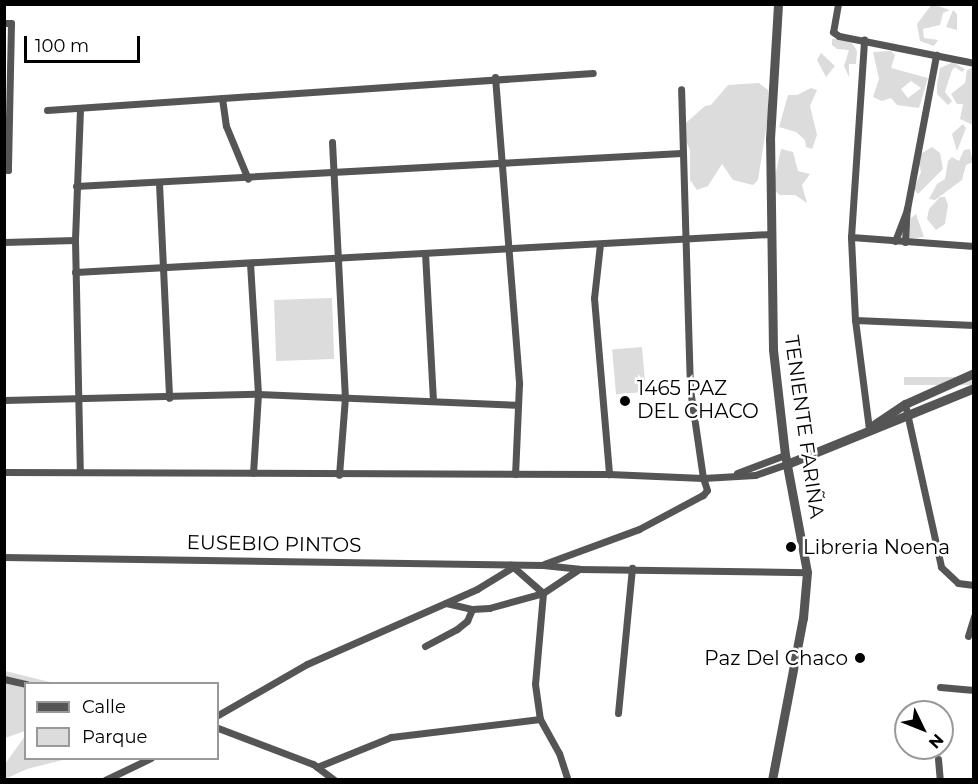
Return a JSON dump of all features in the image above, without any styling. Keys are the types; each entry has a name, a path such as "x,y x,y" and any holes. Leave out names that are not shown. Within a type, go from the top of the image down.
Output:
{"street":[{"name":"TENIENTE FARIÑA","path":"772,780 803,618 807,572 786,460 773,349 770,138 778,4"},
{"path":"838,4 835,34 974,63"},
{"path":"4,23 11,23 8,170 4,170"},
{"path":"864,39 851,237 855,320 868,429"},
{"path":"896,241 907,209 936,55"},
{"path":"47,110 495,77 593,73"},
{"path":"495,77 519,384 516,405 515,474"},
{"path":"543,565 639,529 703,495 707,490 703,478 690,389 681,153 681,89"},
{"path":"222,98 226,126 248,179"},
{"path":"80,109 75,240 80,472"},
{"path":"332,142 345,397 339,475"},
{"path":"76,186 248,179 681,153"},
{"path":"159,183 169,398"},
{"path":"906,242 907,209"},
{"path":"75,272 771,234"},
{"path":"851,237 974,246"},
{"path":"4,242 75,240"},
{"path":"600,244 594,298 609,474"},
{"path":"425,253 433,401"},
{"path":"250,263 258,394 253,473"},
{"path":"855,320 974,326"},
{"path":"868,429 904,404 974,373"},
{"path":"4,472 339,475 609,474 703,478 737,474 755,475 786,460 868,429 908,417 974,388"},
{"path":"4,400 169,398 258,394 516,405"},
{"path":"904,404 941,567 958,583 974,585"},
{"name":"EUSEBIO PINTOS","path":"4,557 543,565 579,569"},
{"path":"219,714 308,664 447,603 512,566 543,593"},
{"path":"618,713 632,568"},
{"path":"447,603 472,609 543,593 579,569 807,572"},
{"path":"543,593 535,684 540,719 568,780"},
{"path":"425,646 457,629 467,621 472,609"},
{"path":"968,636 974,616"},
{"path":"4,680 24,684"},
{"path":"940,687 974,690"},
{"path":"317,767 391,738 540,719"},
{"path":"219,728 317,767 334,780"},
{"path":"105,780 149,760"},
{"path":"938,760 940,780"},
{"path":"123,772 126,780"}],"green space":[{"path":"932,4 950,10 943,13 940,25 923,29 924,38 938,40 934,46 920,41 917,24"},
{"path":"953,10 957,14 957,30 946,27"},
{"path":"840,38 853,44 857,51 856,64 849,64 849,77 844,66 849,50 837,49 832,45 832,39"},
{"path":"891,51 895,55 891,68 928,78 919,108 897,105 891,98 882,101 873,97 879,79 873,52","holes":["911,81 921,88 908,98 901,89"]},
{"path":"821,53 835,66 826,77 817,60"},
{"path":"953,62 965,69 962,72 955,67 952,70 945,92 952,101 948,105 937,94 937,85 940,68"},
{"path":"974,67 973,125 960,119 963,104 957,104 951,94 965,83 967,70"},
{"path":"759,83 768,90 768,116 758,180 753,185 733,180 722,164 708,186 697,190 690,180 690,150 680,128 705,106 711,105 728,85"},
{"path":"811,88 817,90 810,106 817,135 812,149 806,147 805,140 796,132 779,127 788,95 797,95"},
{"path":"963,124 966,128 957,151 952,134"},
{"path":"932,147 940,153 943,169 918,194 914,189 921,172 917,156"},
{"path":"781,149 793,152 798,171 810,174 802,185 807,203 795,195 780,195 775,191 773,185"},
{"path":"970,149 973,162 966,165 962,180 935,200 929,199 937,184 945,179 948,161 952,157 959,161 964,150"},
{"path":"940,197 945,197 948,205 945,224 936,230 927,219 929,209"},
{"path":"916,214 924,237 908,239 911,218"},
{"path":"332,298 334,359 276,361 274,300"},
{"path":"642,347 646,392 616,394 612,350"},
{"path":"904,377 973,377 973,385 904,385"},
{"path":"5,671 50,682 24,682 24,731 5,738"},
{"path":"24,737 24,760 63,760 27,769 5,779 5,764"}],"place":[{"name":"1465 PAZ DEL CHACO","path":"625,401"},
{"name":"Libreria Noena","path":"791,547"},
{"name":"Paz Del Chaco","path":"860,658"}]}
